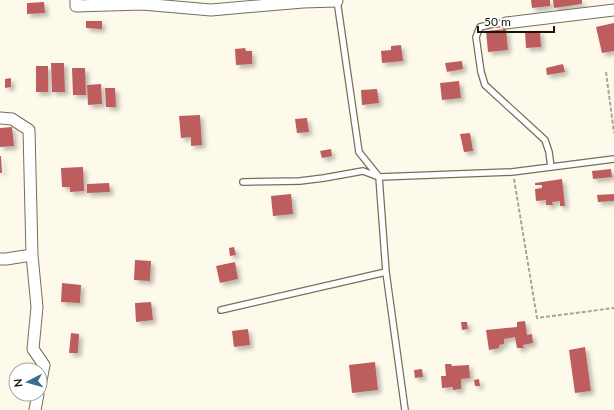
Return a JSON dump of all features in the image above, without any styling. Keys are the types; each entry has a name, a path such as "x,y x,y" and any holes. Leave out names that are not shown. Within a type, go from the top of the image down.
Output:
{"street":[{"path":"76,0 76,6 142,4 211,10 337,0"},
{"path":"506,23 614,10"},
{"path":"0,118 12,119 29,130 32,255 37,307 33,349 42,362"},
{"path":"0,259 32,255"}],"lane":[{"path":"337,0 359,152 379,177 386,272 405,410"},
{"path":"506,23 480,27 476,37 481,72 485,85 545,140 549,152 551,167"},
{"path":"243,182 300,181 363,171 379,177 512,172 614,159"},
{"path":"221,310 386,272"}],"path":[{"path":"606,72 614,133"},
{"path":"512,172 537,318 614,308"}],"building":[{"path":"531,0 550,0 550,6 532,8"},
{"path":"553,0 582,0 582,4 554,8"},
{"path":"44,2 45,13 27,14 27,3"},
{"path":"86,21 102,21 102,29 86,28"},
{"path":"614,23 614,51 602,53 596,27"},
{"path":"506,29 508,50 488,52 486,31"},
{"path":"540,31 541,47 526,48 525,32"},
{"path":"401,45 403,61 382,63 381,51 391,50 391,46"},
{"path":"245,48 246,51 252,51 252,64 236,65 235,49"},
{"path":"462,61 463,69 447,72 445,63"},
{"path":"51,63 64,63 65,92 52,92"},
{"path":"563,64 565,72 547,75 546,68"},
{"path":"36,66 48,66 48,92 36,92"},
{"path":"72,68 85,68 86,95 73,95"},
{"path":"11,78 11,87 5,88 5,79"},
{"path":"459,81 461,98 442,100 440,83"},
{"path":"101,84 102,104 88,105 87,85"},
{"path":"105,88 115,88 116,107 106,107"},
{"path":"377,89 379,103 362,105 361,90"},
{"path":"200,115 202,145 191,146 191,137 181,138 179,116"},
{"path":"307,118 309,132 297,133 295,119"},
{"path":"12,127 14,146 0,147 0,128"},
{"path":"470,133 473,151 464,152 460,134"},
{"path":"331,149 332,156 322,158 320,151"},
{"path":"1,156 2,173 0,173"},
{"path":"83,167 84,191 70,192 70,187 62,187 61,168"},
{"path":"611,169 612,177 593,179 592,171"},
{"path":"562,179 565,206 560,206 560,201 552,202 553,205 546,205 546,200 536,201 535,189 542,188 542,185 535,185 535,183"},
{"path":"109,183 110,192 87,193 87,184"},
{"path":"291,194 293,214 273,216 271,196"},
{"path":"614,194 614,201 598,202 597,195"},
{"path":"234,247 236,255 230,256 229,248"},
{"path":"135,260 151,261 150,281 134,280"},
{"path":"235,262 238,279 220,283 216,266"},
{"path":"62,283 81,285 80,303 61,302"},
{"path":"151,302 153,320 136,322 135,303"},
{"path":"525,321 527,335 532,334 533,343 523,345 524,348 517,348 515,337 504,339 504,344 499,345 499,348 489,350 486,330 517,327 517,322"},
{"path":"461,322 467,322 468,329 462,330"},
{"path":"248,329 250,345 234,347 232,331"},
{"path":"71,333 79,334 78,353 69,353"},
{"path":"585,347 591,391 575,393 569,350"},
{"path":"375,362 378,390 352,393 349,365"},
{"path":"445,364 451,364 452,366 469,365 470,378 461,379 461,389 453,390 453,387 442,388 441,376 446,376"},
{"path":"422,369 423,377 415,378 414,370"},
{"path":"479,379 480,386 475,386 474,380"}]}
